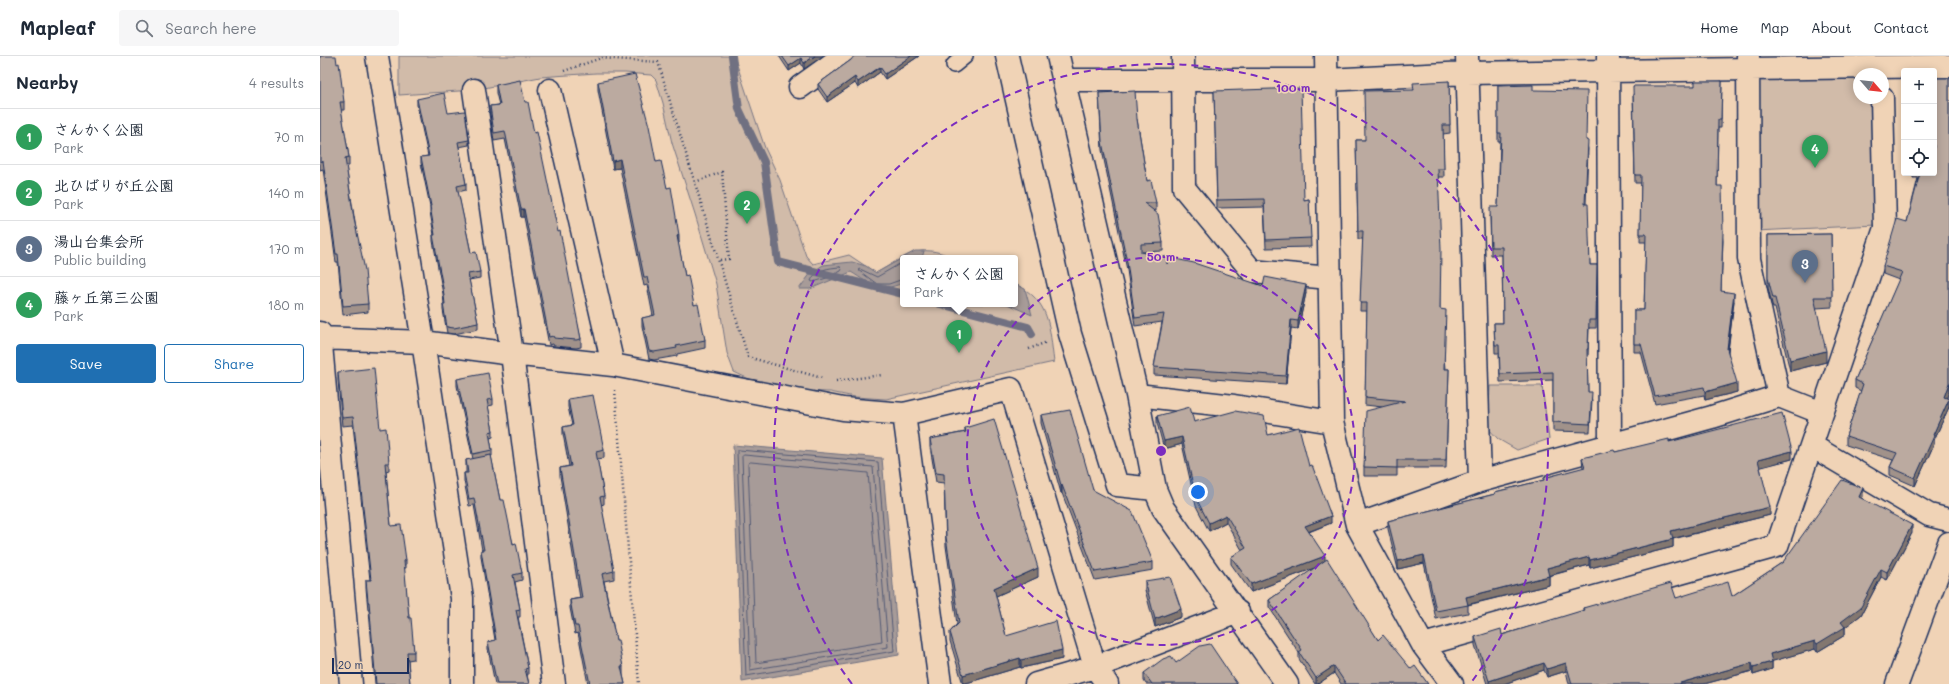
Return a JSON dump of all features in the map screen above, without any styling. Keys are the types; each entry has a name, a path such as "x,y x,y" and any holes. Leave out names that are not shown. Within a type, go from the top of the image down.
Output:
{"street":[{"path":"377,56 462,598 462,684"},
{"path":"800,87 843,56"},
{"path":"1007,56 1070,334 1117,485 1151,489"},
{"path":"1058,56 1137,395 1151,489 1287,684"},
{"path":"1183,56 1184,188 1252,272 1330,278"},
{"path":"1326,56 1332,422 1357,525 1423,645 1452,684"},
{"path":"1064,80 1184,78 1326,80 1467,65 1748,62 1882,66 1949,66"},
{"path":"1748,62 1749,259 1779,396"},
{"path":"1608,63 1610,445"},
{"path":"1467,65 1480,481"},
{"path":"555,81 613,365"},
{"path":"474,90 512,354 554,684"},
{"path":"1423,645 1777,546 1885,228 1882,104"},
{"path":"351,684 325,463 320,336 423,342 512,354 613,365 843,409 904,414 1011,389 1101,676"},
{"path":"1137,395 1234,406 1332,422"},
{"path":"1357,525 1480,481 1712,417 1779,396 1822,413"},
{"path":"904,414 940,684"},
{"path":"1812,446 1929,515 1949,520"},
{"path":"1897,684 1949,543"},
{"path":"1036,684 1101,676 1238,612"}],"path":[{"path":"555,81 600,57 658,62 748,357 826,380"},
{"path":"695,182 722,172 729,258 719,260"},
{"path":"613,365 639,684"},
{"path":"843,409 834,382 882,375"}],"shaded area":[{"path":"399,56 734,56 765,148 780,180 806,256 813,264 849,255 876,273 900,259 900,307 1018,307 1018,286 1036,298 1042,307 1049,326 1054,362 886,399 855,397 830,392 801,391 749,379 734,372 727,353 716,284 672,143 656,80 651,75 596,73 540,77 474,90 399,95"},
{"path":"1853,78 1853,104 1873,104 1876,225 1756,231 1758,80"},
{"path":"921,251 941,253 946,255 908,255"},
{"path":"1490,386 1542,386 1549,439 1517,450 1498,439 1488,428"}],"water":[{"path":"915,251 924,251 923,255 908,255"},
{"path":"900,259 900,284 894,286 876,286 864,281 851,272 810,289 799,289 811,273 823,265 852,262 866,266 876,273"},
{"path":"1018,286 1025,289 1032,315 1014,307 1018,307"},
{"path":"733,445 882,458 899,655 742,682"}],"building":[{"path":"320,56 336,56 337,64 339,63 344,102 340,102 349,157 345,158 354,219 365,270 368,304 343,306 338,254 336,254 323,161 320,162"},
{"path":"782,56 815,56 804,63 801,58 789,66"},
{"path":"854,56 911,56 885,74 880,67 858,82 855,77 827,97 818,84 851,60"},
{"path":"635,74 649,126 656,162 661,161 667,188 671,187 679,235 677,236 685,276 688,275 694,305 698,304 705,340 676,346 677,348 654,352 649,351 642,318 655,315 647,277 644,277 620,159 613,161 598,82"},
{"path":"1937,78 1949,78 1949,383 1944,397 1949,399 1915,478 1890,467 1897,453 1846,436 1863,384 1855,380 1902,272 1883,266 1897,219 1907,222 1919,176 1937,176"},
{"path":"520,80 525,102 528,102 534,133 537,132 558,232 560,231 581,339 576,340 554,338 553,336 549,337 524,209 521,209 505,131 494,133 490,106 500,105 496,85"},
{"path":"1449,81 1450,125 1443,125 1444,169 1438,169 1441,250 1440,309 1446,310 1444,369 1449,369 1446,460 1397,460 1397,468 1364,467 1366,411 1405,401 1365,397 1367,303 1360,303 1363,231 1358,231 1356,140 1365,140 1364,91 1414,90 1413,83"},
{"path":"1695,81 1722,81 1721,120 1718,120 1717,186 1722,186 1723,233 1721,291 1734,293 1727,349 1737,383 1705,392 1704,387 1655,396 1641,344 1634,344 1634,310 1644,310 1646,234 1640,234 1641,175 1635,175 1633,86 1695,86"},
{"path":"1533,85 1533,90 1587,91 1586,140 1588,141 1585,204 1588,204 1590,265 1597,265 1596,320 1589,320 1587,349 1588,392 1592,392 1590,424 1553,422 1553,372 1500,374 1499,345 1495,345 1494,323 1503,323 1502,247 1491,247 1490,207 1498,207 1501,133 1498,133 1498,86"},
{"path":"1301,88 1304,200 1309,199 1311,238 1266,240 1264,199 1217,200 1214,91"},
{"path":"1135,91 1137,119 1147,181 1151,180 1156,203 1144,203 1158,214 1163,243 1141,244 1141,252 1166,257 1167,264 1171,258 1194,263 1263,286 1265,277 1306,285 1298,321 1291,320 1286,376 1154,367 1164,314 1135,318 1127,262 1102,142 1099,93"},
{"path":"444,93 448,113 465,111 469,140 458,142 466,184 457,186 471,253 476,252 480,272 468,274 478,323 454,328 447,327 443,304 445,304 433,235 435,235 431,206 421,157 429,156 417,99"},
{"path":"1831,234 1832,297 1814,297 1826,351 1790,360 1775,298 1773,298 1768,278 1768,235"},
{"path":"374,368 380,429 386,428 389,463 385,463 391,526 401,525 406,560 404,561 409,618 411,618 414,652 407,652 410,684 376,684 366,580 371,580 353,417 342,418 338,372"},
{"path":"488,373 493,399 487,400 493,431 489,432 492,450 473,454 457,379"},
{"path":"593,395 604,450 596,452 604,496 600,497 614,571 602,574 616,640 618,640 623,667 621,667 625,684 590,684 578,626 575,626 570,600 582,598 560,468 571,466 563,427 573,425 568,399"},
{"path":"1190,407 1194,422 1235,411 1264,416 1268,435 1299,427 1309,466 1312,465 1331,516 1305,526 1325,556 1251,584 1231,557 1246,548 1226,515 1209,523 1196,498 1182,437 1164,441 1157,416"},
{"path":"1070,410 1093,490 1132,511 1153,562 1095,572 1061,485 1041,415"},
{"path":"1782,413 1792,451 1758,460 1770,507 1671,531 1673,539 1590,560 1589,557 1547,568 1549,576 1466,597 1468,605 1436,611 1424,555 1398,561 1388,521 1495,494 1495,492 1544,480 1544,478 1585,467 1582,458 1669,439 1669,442"},
{"path":"994,419 1038,568 994,588 1006,636 1056,621 1062,650 1021,660 1020,658 963,675 950,632 959,623 946,537 944,474 936,473 930,439 966,432 965,428"},
{"path":"491,455 500,500 504,500 513,544 516,543 522,573 513,575 520,609 516,610 528,668 525,669 529,684 497,684 488,642 496,640 481,550 484,550 474,498 469,499 464,473 468,473 466,460"},
{"path":"1842,480 1863,488 1859,497 1912,525 1887,572 1881,569 1861,607 1841,622 1845,627 1817,644 1815,641 1770,654 1772,662 1753,667 1752,663 1680,684 1572,684 1566,663 1547,669 1544,663 1489,681 1475,637 1501,629 1502,635 1584,610 1583,608 1671,583 1676,598 1728,582 1732,596 1783,562"},
{"path":"1327,559 1378,640 1383,635 1411,669 1415,666 1428,684 1346,684 1334,666 1316,678 1299,652 1302,650 1269,600"},
{"path":"1170,577 1181,609 1155,619 1145,581"},
{"path":"1210,644 1237,684 1152,684 1144,673 1163,659 1171,656 1176,663 1200,646"}],"waterway":[{"path":"732,56 739,109 764,162 778,262 900,293"},
{"path":"951,307 1028,327 1032,334"}],"place":[{"name":"藤ヶ丘第三公園","path":"1815,168"},
{"name":"北ひばりが丘公園","path":"747,224"},
{"name":"湯山台集会所","path":"1805,283"},
{"name":"さんかく公園","path":"959,353"}]}
